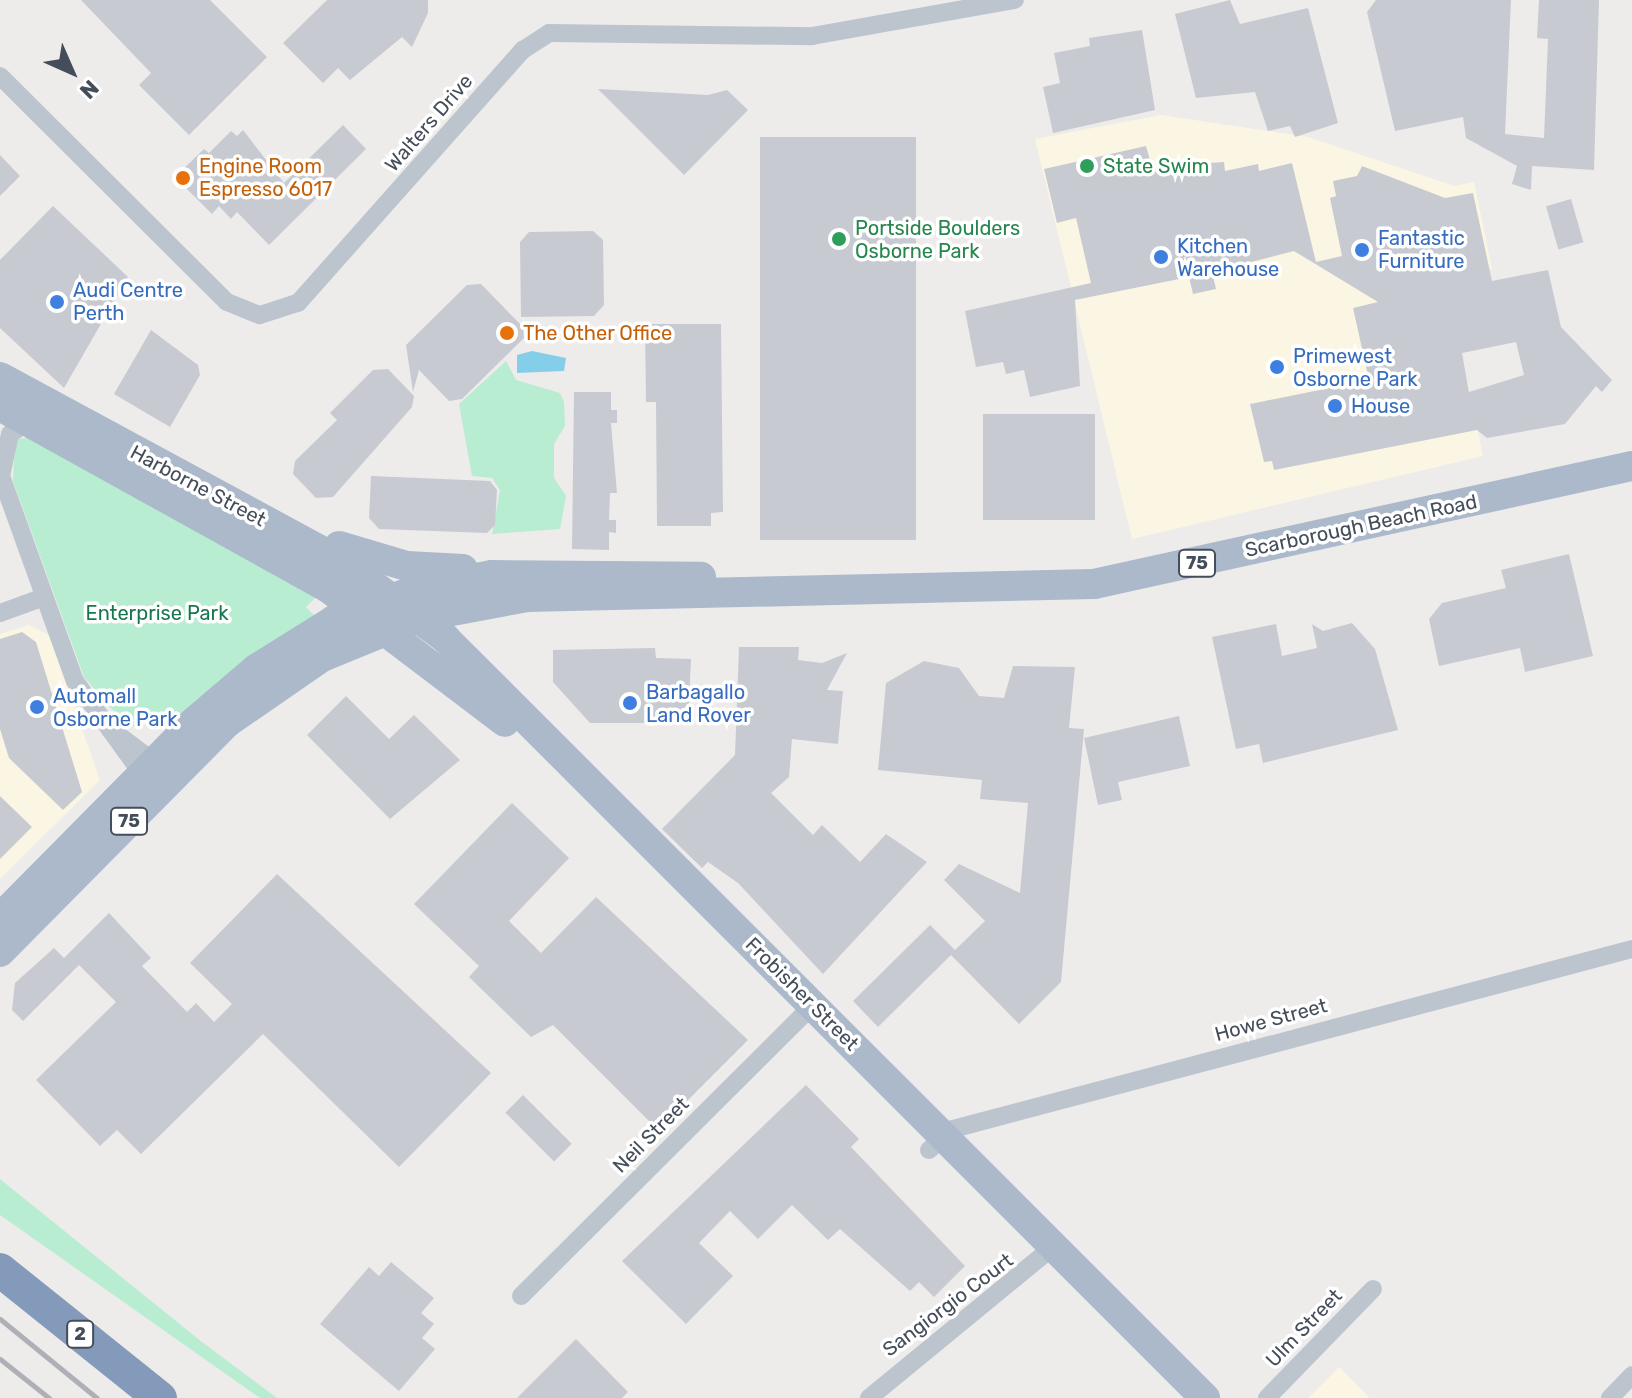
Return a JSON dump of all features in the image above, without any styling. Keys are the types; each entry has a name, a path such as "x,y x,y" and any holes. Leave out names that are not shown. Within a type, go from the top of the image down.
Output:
{"highway":[{"name":"2","path":"0,1270 160,1398"}],"main road":[{"name":"Harborne Street","path":"0,377 302,540 393,597"},
{"name":"Harborne Street","path":"0,406 25,424 360,609"},
{"name":"Scarborough Beach Road","path":"0,952 256,669 360,609 393,597 500,587 709,595 754,587 1094,584 1632,466"},
{"path":"302,540 500,587 471,630 479,671"},
{"name":"Scarborough Beach Road","path":"0,918 157,777 268,691 386,628 500,587"},
{"name":"Frobisher Street","path":"393,597 420,617 479,671 806,1011 1046,1254 1179,1398"},
{"name":"Frobisher Street","path":"360,609 524,738 806,1011"},
{"name":"Frobisher Street","path":"1046,1254 1205,1398"}],"street":[{"name":"Walters Drive","path":"0,76 227,302 260,315 298,303 523,50 549,33 812,36 1015,0"},
{"path":"25,424 10,434 1,474 75,681 107,727 157,777"},
{"path":"0,613 44,597"},
{"name":"Howe Street","path":"936,1142 1632,949"},
{"name":"Neil Street","path":"521,1296 806,1011"},
{"name":"Sangiorgio Court","path":"869,1398 1046,1254"},
{"name":"Ulm Street","path":"1267,1398 1373,1289"},
{"path":"1610,1398 1632,1375"}],"shaded area":[{"name":"Primewest Osborne Park","path":"1161,115 1308,137 1454,186 1474,182 1492,269 1446,279 1483,456 1132,539 1035,139"},
{"name":"Automall Osborne Park","path":"29,625 49,635 100,780 0,879 0,634"},
{"path":"1339,1367 1370,1398 1308,1398"}],"green space":[{"path":"506,361 516,380 560,393 564,402 565,426 554,444 554,478 566,496 560,529 492,534 500,490 492,478 472,476 459,404"},
{"name":"Enterprise Park","path":"28,438 317,596 306,607 315,616 169,729 149,718 129,729 84,677 13,481 15,439"},
{"path":"0,1179 202,1342 277,1398 260,1398 0,1215"}],"water":[{"path":"532,351 566,358 564,371 517,373 517,355"}],"building":[{"path":"81,0 210,0 267,57 189,135 139,85 151,73"},
{"path":"327,0 428,0 428,13 412,47 402,37 350,80 338,68 323,83 283,43"},
{"path":"1230,0 1240,24 1308,8 1338,123 1295,137 1290,126 1268,131 1255,92 1196,98 1175,14"},
{"path":"1376,0 1511,0 1505,134 1544,138 1548,39 1537,38 1539,0 1599,0 1594,170 1532,166 1531,190 1512,184 1517,166 1466,138 1463,117 1395,131 1367,12"},
{"path":"1142,30 1155,110 1053,133 1043,87 1060,83 1054,53 1090,46 1089,38"},
{"path":"598,89 708,95 727,90 748,110 684,175"},
{"path":"343,125 366,149 269,245 237,212 231,219 219,206 212,214 175,177 204,149 209,153 231,131 237,136 243,130 284,183"},
{"name":"Portside Boulders Osborne Park","path":"760,137 916,137 916,540 760,540"},
{"path":"1146,146 1152,167 1224,162 1225,171 1258,164 1259,171 1292,163 1316,262 1342,256 1330,198 1336,196 1333,181 1357,176 1362,166 1445,198 1473,193 1492,281 1548,270 1561,327 1612,380 1602,392 1596,386 1565,424 1487,438 1477,430 1274,470 1272,461 1264,462 1250,404 1369,380 1353,308 1378,302 1294,251 1212,272 1216,289 1193,294 1189,277 1075,300 1080,386 1030,397 1024,370 1006,374 1003,362 976,367 965,311 1091,283 1076,218 1057,223 1044,169","holes":["1516,342 1524,375 1469,392 1462,353"]},
{"path":"0,155 20,176 0,196"},
{"path":"1571,199 1583,242 1558,249 1546,206"},
{"name":"Audi Centre Perth","path":"53,206 128,277 64,388 0,328 0,260"},
{"path":"593,231 603,240 604,305 594,316 521,317 520,242 529,232"},
{"path":"481,284 523,327 524,338 462,399 449,401 419,370 413,392 406,345 467,285"},
{"path":"645,324 721,324 723,512 711,513 711,526 657,526 656,402 646,402"},
{"path":"151,330 198,365 200,375 170,427 114,394"},
{"path":"388,369 414,396 412,407 333,497 316,498 293,474 295,461 337,420 330,413 373,370"},
{"path":"574,392 611,392 611,410 617,410 617,423 611,423 617,493 610,493 609,520 616,520 616,533 609,532 609,550 572,549"},
{"path":"983,414 1095,414 1095,520 983,520"},
{"path":"371,476 490,481 497,490 495,525 487,533 379,529 369,518"},
{"path":"1569,554 1593,656 1525,672 1520,648 1439,666 1429,619 1442,603 1506,588 1501,570"},
{"path":"1352,623 1375,649 1398,730 1263,763 1259,744 1236,749 1212,637 1276,624 1282,656 1317,648 1312,624 1323,631"},
{"path":"22,632 36,642 82,792 63,810 9,758 0,729 0,639"},
{"path":"739,647 799,647 798,660 822,663 847,653 827,690 843,691 838,744 792,739 789,777 771,793 813,835 822,825 860,862 886,834 927,862 823,974 738,883 708,862 702,868 662,829 735,755"},
{"name":"Barbagallo Land Rover","path":"655,648 656,658 691,659 688,723 590,723 553,682 553,650"},
{"path":"924,661 959,668 979,696 1004,698 1013,666 1075,667 1069,728 1084,729 1061,982 1019,1024 951,955 878,1027 853,1001 930,925 955,950 985,921 944,880 959,864 1020,893 1028,803 980,799 982,780 878,770 886,683"},
{"path":"346,696 389,739 414,715 460,760 390,819 307,735"},
{"path":"1179,716 1190,766 1118,782 1122,800 1098,805 1084,738"},
{"path":"0,796 32,827 0,859"},
{"path":"512,803 569,858 509,921 541,953 596,897 748,1040 658,1130 553,1025 531,1037 469,977 479,966 414,904"},
{"path":"277,874 491,1073 399,1167 263,1034 141,1154 117,1130 100,1146 36,1080 116,1002 79,965 23,1021 12,1010 15,983 54,948 64,958 109,913 151,958 142,966 187,1012 196,1003 214,1022 232,1004 190,963"},
{"path":"806,1085 859,1139 851,1147 965,1266 934,1297 919,1282 910,1291 840,1229 828,1240 792,1205 758,1239 730,1211 699,1243 733,1276 686,1324 622,1261"},
{"path":"523,1095 572,1144 554,1161 505,1113"},
{"path":"391,1262 434,1298 421,1313 434,1324 422,1338 435,1349 399,1391 320,1324 369,1267 379,1276"},
{"path":"576,1339 628,1392 622,1398 517,1398"}],"railway":[{"path":"0,1319 97,1398"},
{"path":"0,1359 49,1398"}],"place":[{"name":"State Swim","path":"1087,166"},
{"name":"Engine Room Espresso 6017","path":"183,178"},
{"name":"Portside Boulders Osborne Park","path":"839,239"},
{"name":"Fantastic Furniture","path":"1362,250"},
{"name":"Kitchen Warehouse","path":"1161,257"},
{"name":"Audi Centre Perth","path":"57,302"},
{"name":"The Other Office","path":"507,333"},
{"name":"Primewest Osborne Park","path":"1277,367"},
{"name":"House","path":"1335,406"},
{"name":"Barbagallo Land Rover","path":"630,703"},
{"name":"Automall Osborne Park","path":"37,707"}]}
